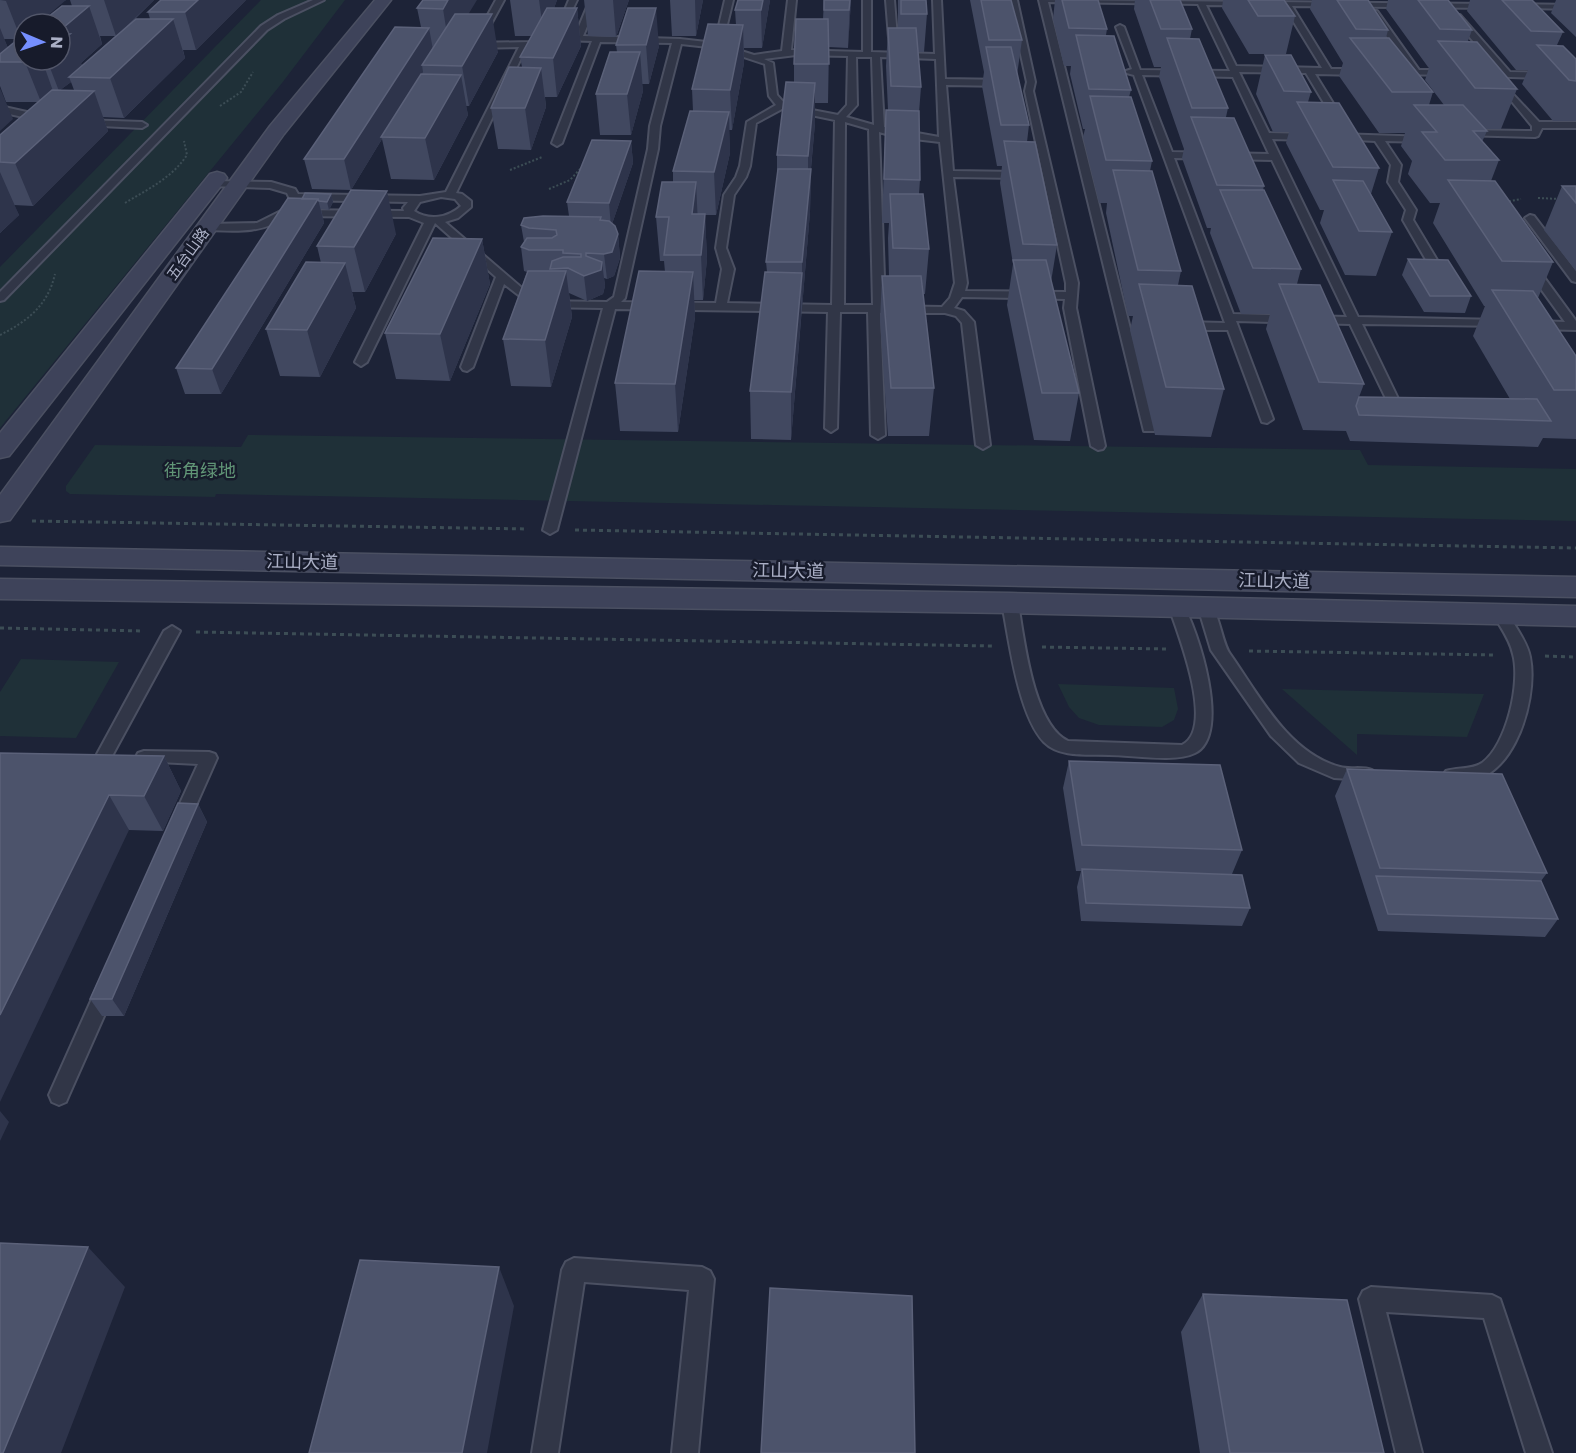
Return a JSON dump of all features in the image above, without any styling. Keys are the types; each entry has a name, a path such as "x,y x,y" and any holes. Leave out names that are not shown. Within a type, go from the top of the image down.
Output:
{"main road":[{"name":"五台山路","path":"0,450 358,0"},
{"name":"五台山路","path":"0,514 277,130 383,0"},
{"name":"江山大道","path":"0,556 1576,587"},
{"name":"江山大道","path":"0,589 1010,603 1576,616"}],"lane":[{"path":"0,298 264,28 281,17 320,0"},
{"path":"475,45 500,0"},
{"path":"555,39 573,0"},
{"path":"578,38 594,0"},
{"path":"718,46 729,0"},
{"path":"786,53 792,0"},
{"path":"867,0 876,128 879,435"},
{"path":"889,55 894,51 890,0"},
{"path":"937,0 944,140 961,283 954,303 945,310"},
{"path":"1013,0 1030,84 1029,91 1072,283 1070,308 1098,446"},
{"path":"1149,428 1129,325 1042,0 1500,6"},
{"path":"1201,1 1399,413"},
{"path":"1286,3 1328,71"},
{"path":"1369,4 1417,73"},
{"path":"1447,5 1507,74"},
{"path":"1511,6 1576,7"},
{"path":"1521,6 1529,14"},
{"path":"1120,27 1267,419"},
{"path":"465,46 530,44 555,39 578,38 677,40 718,46 757,57 769,63 773,96 781,106 804,113 840,118 897,134 944,140"},
{"path":"557,143 597,39"},
{"path":"550,530 610,305 619,298 653,149 655,126 677,40"},
{"path":"450,194 519,53 522,48 530,44"},
{"path":"757,57 786,53 871,53 940,57"},
{"path":"831,428 840,118 852,105 852,53"},
{"path":"1060,70 1071,71"},
{"path":"1309,70 1350,138"},
{"path":"1115,72 1309,70 1370,72"},
{"path":"1408,81 1396,72 1463,73"},
{"path":"1474,74 1576,76"},
{"path":"941,82 1030,84"},
{"path":"1460,142 1454,133 1535,134 1538,130 1536,125 1508,92"},
{"path":"721,307 728,269 721,248 729,195 741,177 745,166 752,122 781,106"},
{"path":"0,109 52,120"},
{"path":"74,123 142,125"},
{"path":"1536,125 1576,126"},
{"path":"1564,125 1576,139"},
{"path":"1265,136 1439,139"},
{"path":"1378,138 1396,165 1393,182 1411,210 1408,220 1440,275"},
{"path":"1168,155 1276,157"},
{"path":"949,174 1048,175"},
{"path":"207,227 265,224 278,219 283,213 411,214 419,218 434,220 456,215 466,207 464,199 450,194 432,195 419,199 294,196 291,191 278,186 212,184"},
{"path":"411,214 408,208 419,199"},
{"path":"1530,218 1576,279"},
{"path":"434,220 534,304 945,310 960,313 968,322 983,444"},
{"path":"361,362 434,220"},
{"path":"1522,254 1574,328"},
{"path":"467,367 502,276"},
{"path":"959,294 1072,296"},
{"path":"1167,325 1354,321 1574,328"},
{"path":"1010,603 1018,646 1034,705 1047,734 1056,742 1066,747 1183,751 1196,745 1203,731 1205,707 1191,650 1192,607"},
{"path":"1192,607 1219,650 1277,732 1305,759 1340,774 1386,774"},
{"path":"1432,775 1467,775 1490,767 1505,747 1518,713 1525,680 1522,656 1502,616"},
{"path":"104,756 172,632"},
{"path":"81,755 209,758 175,834"},
{"path":"59,1095 112,976"},
{"path":"545,1453 574,1270 702,1279 685,1453"},
{"path":"1408,1453 1371,1299 1492,1307 1539,1453"}],"path":[{"path":"216,109 241,92 250,80 254,63"},
{"path":"120,206 162,182 182,165 187,155 184,137"},
{"path":"510,170 547,156"},
{"path":"549,189 570,180 583,166"},
{"path":"0,335 22,324 35,314 48,299 55,274"},
{"path":"24,521 1576,548"},
{"path":"0,628 1191,650"},
{"path":"1219,650 1576,657"}],"green space":[{"path":"261,0 345,0 282,83 0,428 0,267"},
{"name":"街角绿地","path":"248,435 1360,450 1368,465 1576,469 1576,521 216,494 215,497 70,494 66,491 66,486 95,445 241,447"},
{"path":"21,659 119,662 76,738 0,736 0,692"},
{"path":"1058,684 1174,688 1178,709 1174,720 1162,727 1099,725 1079,718 1069,707"},
{"path":"1282,689 1484,694 1467,737 1357,734 1357,755"}],"building":[{"path":"161,0 198,0 185,12 148,12"},
{"path":"423,0 448,0 443,9 417,8"},
{"path":"738,0 763,0 761,10 735,10"},
{"path":"824,0 850,0 849,10 824,10"},
{"path":"901,0 926,0 927,14 901,14"},
{"path":"981,0 1011,0 1022,40 989,40"},
{"path":"1062,0 1098,0 1107,29 1069,28"},
{"path":"1150,0 1180,0 1192,29 1161,29"},
{"path":"1248,0 1284,0 1295,16 1258,16"},
{"path":"1337,0 1368,0 1388,30 1356,29"},
{"path":"1418,0 1448,0 1472,30 1440,29"},
{"path":"1502,0 1532,0 1563,32 1531,31"},
{"path":"62,6 89,6 72,20 72,12 54,12"},
{"path":"547,8 577,8 553,58 520,57"},
{"path":"628,8 656,8 646,45 616,45"},
{"path":"455,14 492,14 462,66 422,65"},
{"path":"136,19 173,19 110,78 69,77"},
{"path":"796,19 828,19 829,64 794,64"},
{"path":"708,24 743,25 730,90 692,89"},
{"path":"395,27 429,28 344,159 304,159"},
{"path":"888,28 916,28 921,87 891,86"},
{"path":"1076,35 1114,36 1131,90 1089,89"},
{"path":"1167,38 1199,39 1228,108 1192,108"},
{"path":"1350,38 1389,38 1433,92 1392,92"},
{"path":"1438,41 1477,42 1517,89 1475,88"},
{"path":"12,44 12,62 0,62 0,54"},
{"path":"1537,45 1563,46 1576,59 1576,81 1569,80"},
{"path":"986,47 1011,47 1029,125 1001,125"},
{"path":"610,52 640,52 627,94 596,94"},
{"path":"1265,55 1291,55 1311,92 1284,91"},
{"path":"509,67 541,68 525,108 491,108"},
{"path":"421,74 461,75 425,138 381,137"},
{"path":"786,82 815,83 808,156 777,155"},
{"path":"52,90 94,91 15,163 0,162 0,135"},
{"path":"1090,96 1131,97 1152,161 1106,160"},
{"path":"1297,102 1339,103 1379,168 1333,167"},
{"path":"1414,105 1463,105 1487,131 1473,131 1499,160 1445,160 1422,132 1437,132"},
{"path":"886,110 919,111 920,180 884,179"},
{"path":"690,111 729,112 714,172 673,171"},
{"path":"1191,117 1234,118 1264,186 1217,185"},
{"path":"592,140 631,141 609,203 567,202"},
{"path":"1004,141 1035,142 1057,245 1023,244"},
{"path":"778,169 811,169 802,262 766,262"},
{"path":"1113,170 1152,171 1181,271 1138,270"},
{"path":"1333,180 1363,181 1392,232 1359,231"},
{"path":"1448,180 1495,181 1553,262 1502,261"},
{"path":"662,182 696,182 692,214 705,214 701,255 664,255 669,217 656,217"},
{"path":"1562,186 1576,186 1576,203"},
{"path":"351,190 387,191 354,247 317,246"},
{"path":"1220,190 1264,190 1301,269 1253,268"},
{"path":"305,193 331,194 327,202 318,199 302,199"},
{"path":"890,194 923,194 929,249 893,248"},
{"path":"288,198 318,199 212,369 176,368"},
{"path":"601,217 600,220 609,221 615,226 618,234 612,252 586,253 586,256 602,262 601,270 584,276 568,268 550,269 552,261 563,257 581,257 581,254 563,253 563,250 529,250 521,247 527,238 552,238 557,235 556,230 529,228 521,225 524,218"},
{"path":"433,238 482,239 440,334 385,333"},
{"path":"1408,259 1448,260 1471,296 1430,296"},
{"path":"1013,260 1046,260 1079,393 1042,393"},
{"path":"306,262 345,263 307,330 266,329"},
{"path":"528,271 566,271 545,340 503,339"},
{"path":"639,271 693,272 675,384 615,383"},
{"path":"765,272 802,273 791,392 750,391"},
{"path":"882,276 921,276 934,388 891,388"},
{"path":"1139,284 1192,286 1224,389 1166,387"},
{"path":"1279,284 1320,285 1364,384 1319,382"},
{"path":"1492,290 1533,291 1576,356 1576,390 1554,390"},
{"path":"1359,397 1537,399 1551,421 1359,415 1356,406"},
{"path":"0,753 164,756 144,796 109,795 0,1015"},
{"path":"1069,761 1220,765 1242,850 1082,845"},
{"path":"1347,769 1502,774 1547,873 1380,868"},
{"path":"178,803 198,804 112,999 90,999"},
{"path":"1082,869 1242,875 1250,908 1086,903"},
{"path":"1376,876 1541,881 1558,919 1388,914"},
{"path":"0,1243 88,1247 3,1453 0,1453"},
{"path":"360,1260 499,1267 462,1453 309,1453"},
{"path":"770,1288 912,1296 915,1453 761,1453"},
{"path":"1203,1294 1347,1300 1384,1453 1230,1453"}]}
